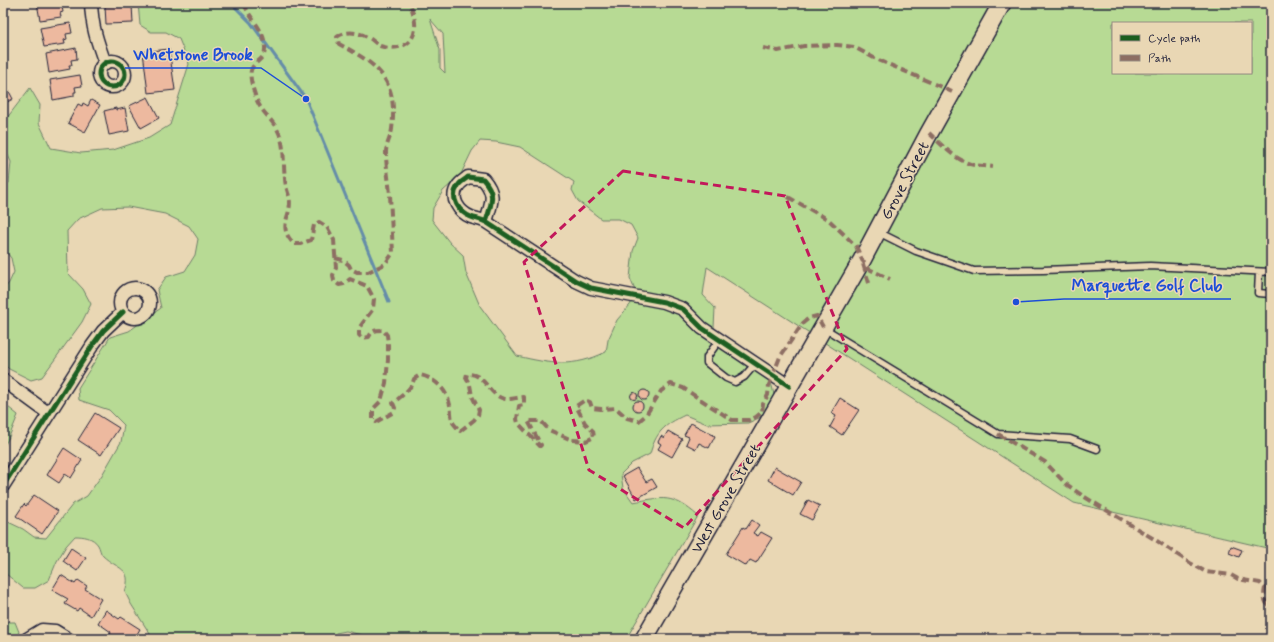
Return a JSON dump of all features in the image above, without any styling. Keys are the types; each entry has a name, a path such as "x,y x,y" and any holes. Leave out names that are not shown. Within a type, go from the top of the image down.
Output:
{"main road":[{"name":"Grove Street","path":"806,357 862,260 929,133 1002,3"},
{"name":"West Grove Street","path":"644,639 806,357"}],"street":[{"path":"91,3 92,23 105,63"},
{"path":"486,222 576,281 591,288 664,302 682,309 702,328 789,386"},
{"path":"3,486 48,413 102,332 123,312"},
{"path":"3,380 48,413"},
{"path":"27,639 42,630 55,631 68,639"}],"lane":[{"path":"877,231 916,251 974,271 1150,266 1271,272"},
{"path":"1259,272 1258,293 1271,294"},
{"path":"823,327 998,434 1070,439 1097,448"},
{"path":"720,339 707,358 707,363 726,378 735,382 744,377 756,363"}],"highlighted area":[{"path":"623,171 785,196 847,349 684,528 589,470 524,262"}],"green space":[{"path":"138,3 1271,3 1271,549 1074,503 707,267 703,295 715,308 713,347 724,347 761,365 772,386 775,399 759,418 748,423 707,424 685,415 672,422 662,430 652,446 650,454 632,463 621,474 623,488 633,502 660,498 667,499 682,504 698,516 626,639 373,639 346,631 336,633 333,639 147,639 150,634 125,592 127,584 126,573 103,556 96,542 81,536 75,536 66,546 57,561 49,580 35,588 23,588 6,574 3,565 3,522 6,521 23,529 34,537 46,538 73,504 87,496 102,475 121,442 124,425 109,410 79,400 78,388 110,337 129,331 161,308 157,290 166,277 185,271 195,255 198,239 189,226 165,214 128,207 102,208 78,219 67,231 68,273 83,289 91,304 82,322 42,377 31,380 9,369 3,363 3,290 9,283 14,272 11,258 3,248 3,186 9,183 11,162 7,153 3,152 3,123 30,88 40,105 39,123 51,148 81,153 113,150 149,138 170,125 189,64 179,39 166,32 151,32 140,25","holes":["430,19 443,34 445,73 440,68 440,50","480,141 496,142 520,147 574,182 572,190 578,201 601,219 619,219 631,225 638,238 633,251 630,278 636,293 630,305 617,320 608,340 606,352 583,360 562,363 541,361 517,356 480,306 466,273 463,255 450,243 432,220 433,208 443,191 460,176 472,151"]},
{"path":"3,403 18,415 3,448"},
{"path":"4,622 15,622 19,632 15,639 3,639"}],"building":[{"path":"37,3 68,3 68,6 62,7 63,12 60,13 61,17 40,20"},
{"path":"132,5 133,23 106,24 105,6"},
{"path":"70,23 72,33 66,34 67,39 64,40 65,44 44,47 40,28"},
{"path":"76,48 77,59 71,60 72,65 69,65 70,69 49,73 46,54"},
{"path":"169,49 175,90 148,93 143,52"},
{"path":"80,75 82,86 75,87 76,92 74,92 74,96 53,100 50,80"},
{"path":"3,80 13,99 3,104"},
{"path":"148,97 159,118 141,128 129,106"},
{"path":"91,100 100,105 85,132 68,123 78,104 82,106 83,103 88,106"},
{"path":"116,108 116,110 125,108 129,131 109,135 104,111"},
{"path":"642,390 646,390 648,391 648,399 642,400 639,397 639,393"},
{"path":"634,393 637,396 634,399 631,396"},
{"path":"840,398 859,410 842,435 830,427 836,416 831,413"},
{"path":"636,401 640,401 642,402 642,410 636,411 633,408 633,404"},
{"path":"95,413 119,428 101,455 78,440"},
{"path":"691,423 715,436 709,448 699,443 696,449 686,444 689,437 684,435"},
{"path":"668,431 682,439 672,457 658,449 661,444 658,442 661,436 664,438"},
{"path":"64,448 82,460 71,478 65,474 59,483 47,475"},
{"path":"775,467 801,482 793,495 768,480"},
{"path":"637,468 646,482 652,479 657,487 636,499 623,476"},
{"path":"34,495 58,511 42,534 16,516 24,504 26,506"},
{"path":"808,500 820,506 812,520 800,514"},
{"path":"752,520 759,525 753,533 758,536 761,532 772,538 756,563 750,560 746,566 726,554 743,527 746,529"},
{"path":"1231,546 1242,550 1239,557 1229,553"},
{"path":"71,548 86,558 77,571 63,561"},
{"path":"61,575 75,584 78,580 87,586 85,589 101,599 91,616 79,608 77,611 65,604 68,599 52,590"},
{"path":"106,610 119,619 121,617 140,629 134,639 119,639 110,634 111,632 98,623"}],"waterway":[{"path":"231,3 251,23 306,99 389,302"}],"marked path":[{"path":"244,3 246,9 260,30 265,42 264,55 252,68 251,78 257,101 273,123 281,138 284,155 285,182 290,203 285,226 286,231 294,244 300,244 311,240 314,225 319,222 327,227 334,240 336,268 333,275 334,281 339,285 344,284 350,279 367,286 374,299 373,309 359,328 359,335 362,338 369,337 371,333 378,330 383,330 387,335 388,360 386,383 381,401 373,409 373,420 376,422 394,412 395,408 393,403 411,386 414,379 420,375 431,379 440,386 446,394 452,421 460,431 474,420 478,415 479,410 472,396 470,385 466,378 467,374 479,377 499,397 505,399 524,397 524,405 519,406 517,419 518,423 540,446 541,445 528,421 541,421 549,430 572,440 586,441 594,437 593,431 585,423 576,406 585,400 590,402 592,408 616,408 627,418 639,421 646,415 661,391 671,384 683,388 732,420 749,420 762,412 763,404 768,395 769,385 780,357 803,323 809,318 817,316 823,327"},
{"path":"335,258 343,260 351,269 357,272 368,272 385,264 393,253 390,195 386,163 387,146 392,129 392,98 383,76 375,67 365,59 339,44 337,37 344,33 357,33 365,36 380,46 392,48 403,46 411,39 415,28 410,3"},
{"path":"763,48 778,51 804,46 837,45 854,47 874,58 952,92"},
{"path":"929,133 961,160 974,165 993,167"},
{"path":"788,197 829,220 856,246 862,260 869,269 890,279"},
{"path":"863,264 870,286"},
{"path":"998,434 1045,462 1066,484 1083,496 1154,539 1190,563 1206,572 1231,575 1238,579 1260,583 1265,588 1265,599 1271,608"}],"cycle path":[{"path":"112,61 121,65 125,74 121,83 112,87 103,83 99,74 103,65 112,61"},
{"path":"486,222 492,199 490,190 483,179 468,177 461,182 455,191 455,200 459,208 467,215 486,222 576,281 591,288 664,302 683,309 702,328 789,386"},
{"path":"3,486 92,346 103,331 123,312"}],"place":[{"name":"Whetstone Brook","path":"306,99"},
{"name":"Marquette Golf Club","path":"1016,302"}]}
